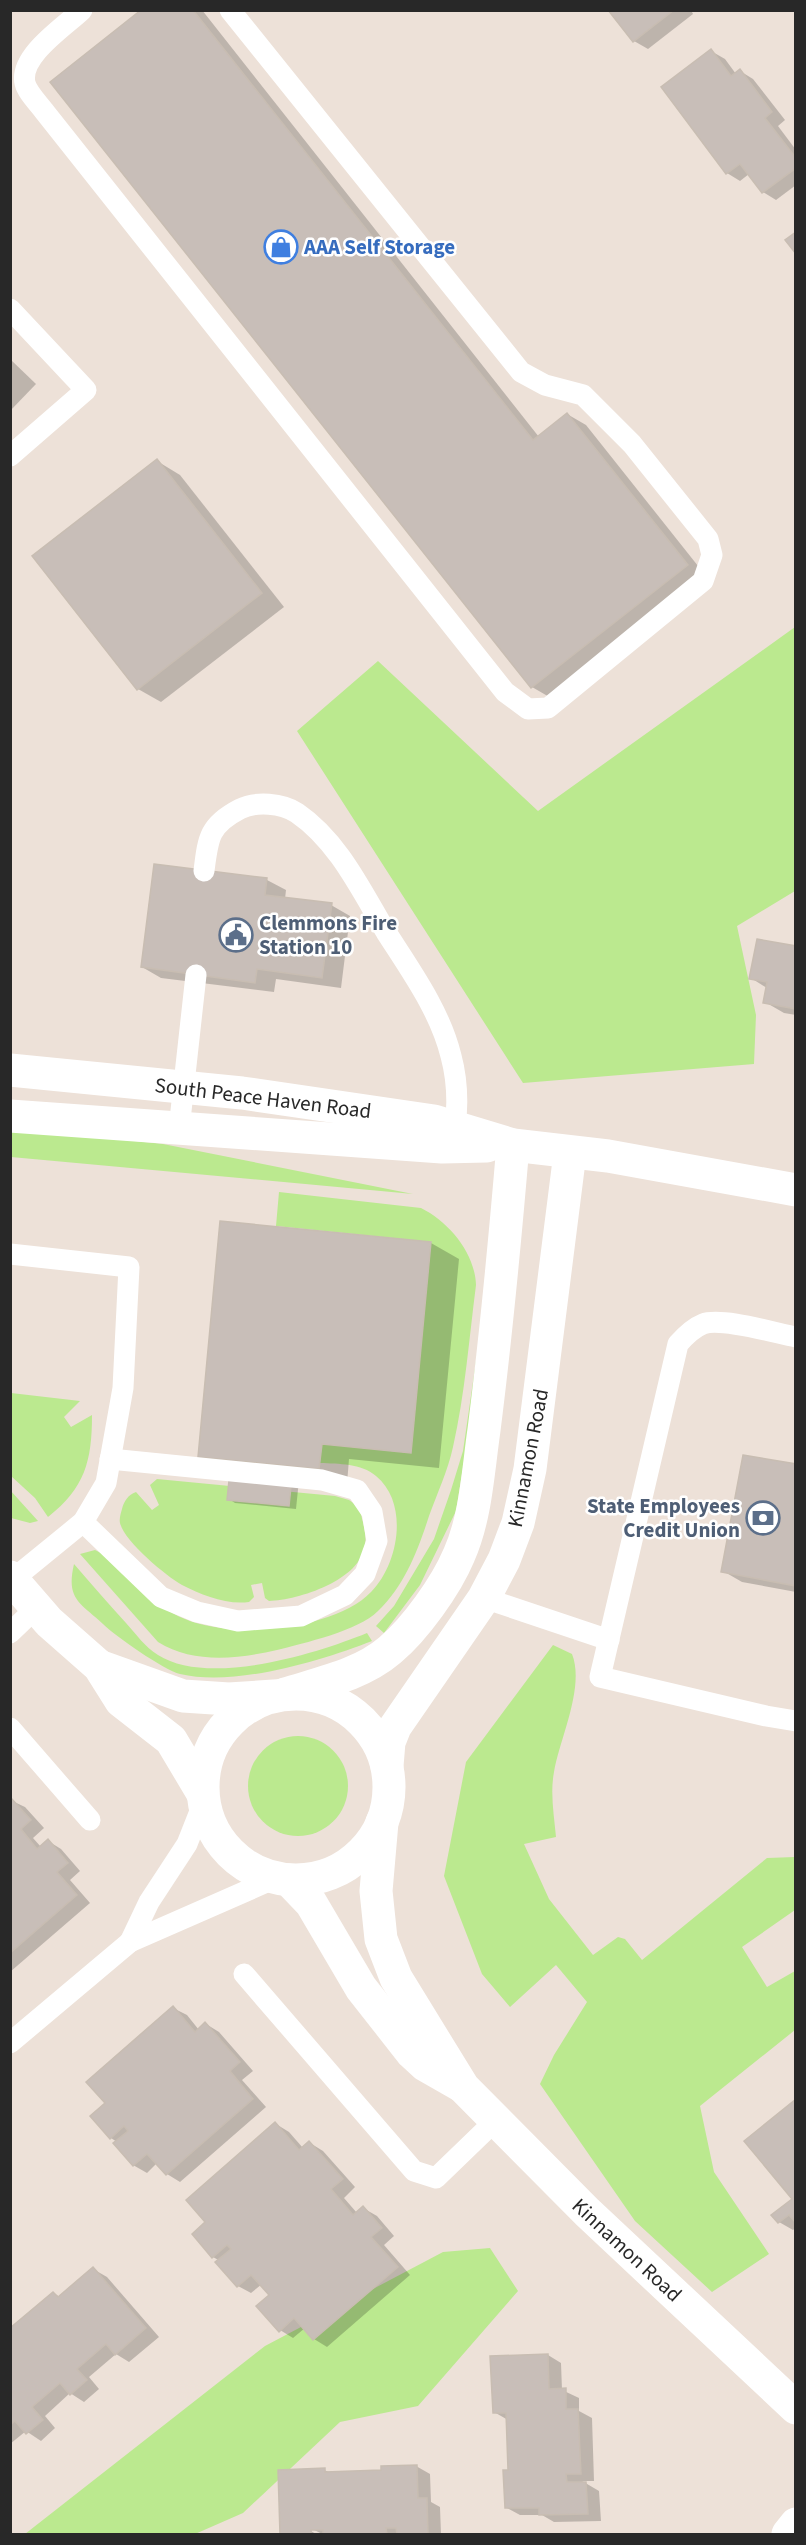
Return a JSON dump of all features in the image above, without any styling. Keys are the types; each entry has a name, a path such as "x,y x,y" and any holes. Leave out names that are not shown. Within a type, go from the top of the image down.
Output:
{"main road":[{"name":"South Peace Haven Road","path":"10,1070 242,1093 434,1121 454,1137"},
{"name":"South Peace Haven Road","path":"10,1116 179,1128 454,1137 608,1156 795,1190"},
{"name":"Kinnamon Road","path":"382,1822 365,1850 342,1868 324,1876 284,1879 257,1872 234,1857 212,1827 203,1796 203,1773 208,1755 221,1731 240,1711 279,1695 342,1676 388,1652 410,1630 438,1591 459,1556 474,1500 488,1401 513,1145"},
{"name":"Kinnamon Road","path":"570,1153 527,1488 508,1550 484,1599 395,1727 389,1742 388,1796 382,1822 376,1891 381,1939 396,1978 463,2087 594,2220 795,2408"},
{"path":"11,1578 36,1608 99,1666 121,1701 171,1740 203,1796"},
{"path":"99,1666 183,1696 229,1699 279,1695"},
{"name":"Kinnamon Road","path":"279,1695 319,1696 350,1710 374,1735 387,1766"},
{"name":"Kinnamon Road","path":"284,1879 311,1904 356,1981 412,2053 425,2065 463,2087"},
{"path":"788,2535 795,2524"}],"lane":[{"path":"82,10 34,53 25,68 25,84 51,121 505,692 528,709 548,708 703,580 712,555 708,539 632,444 583,395 545,385 521,372 230,10"},
{"path":"10,309 86,390 10,456"},
{"path":"204,871 209,836 224,818 246,806 270,803 295,812 324,836 363,894 435,1012 451,1055 456,1084 454,1137"},
{"path":"179,1128 196,975"},
{"path":"10,1254 129,1267 123,1388 106,1483 83,1522 11,1578"},
{"path":"795,1337 720,1322 705,1323 687,1334 678,1344 600,1677 795,1721"},
{"path":"83,1522 161,1597 197,1612 238,1621 301,1616 345,1595 365,1574 377,1541 372,1512 357,1490 322,1480 110,1459"},
{"path":"484,1599 609,1640"},
{"path":"10,1632 36,1608"},
{"path":"10,1728 90,1820"},
{"path":"130,1942 149,1902 187,1844 203,1796"},
{"path":"10,2043 130,1942 284,1879"},
{"path":"244,1974 414,2171 436,2178 495,2121"}],"green space":[{"path":"795,627 795,891 737,926 756,1015 754,1064 523,1083 297,731 378,661 538,811"},
{"path":"10,1128 163,1144 413,1194 11,1157"},
{"path":"279,1192 421,1208 441,1221 459,1240 471,1261 476,1285 461,1407 448,1464 415,1554 396,1590 378,1611 358,1625 316,1640 247,1656 201,1657 186,1654 158,1642 80,1554 95,1550 103,1554 162,1607 185,1619 228,1629 282,1627 308,1623 355,1605 371,1592 388,1566 396,1534 393,1502 387,1488 376,1476 357,1466 320,1463 322,1444 411,1453 431,1242 276,1226"},
{"path":"486,1292 488,1312 456,1511 420,1585 384,1633 376,1626 394,1606 434,1539 463,1451"},
{"path":"11,1393 80,1401 64,1417 71,1427 92,1415 90,1446 84,1472 70,1495 48,1517 35,1498 11,1476"},
{"path":"157,1479 335,1496 349,1500 359,1507 364,1526 365,1545 361,1557 341,1578 327,1586 296,1597 269,1601 265,1598 262,1583 251,1585 254,1597 249,1602 223,1601 206,1596 182,1585 156,1566 129,1539 120,1523 124,1503 133,1493 136,1492 152,1510 159,1505 150,1485"},
{"path":"10,1490 38,1521 30,1523 11,1518"},
{"path":"74,1564 153,1652 179,1664 205,1668 233,1668 292,1658 367,1633 372,1641 303,1664 251,1675 202,1677 180,1674 152,1660 128,1644 81,1605 73,1593"},
{"path":"553,1645 572,1654 576,1682 553,1780 556,1837 524,1844 549,1899 593,1955 618,1937 625,1939 642,1960 767,1858 795,1857 795,1910 742,1947 767,1987 795,1971 795,2030 700,2106 714,2172 769,2254 712,2292 635,2221 540,2084 554,2055 587,2002 556,1965 510,2007 482,1974 444,1876 466,1762"},
{"path":"298,1736 317,1740 333,1751 344,1767 348,1786 344,1805 333,1821 317,1832 298,1836 279,1832 263,1821 252,1805 248,1786 252,1767 263,1751 279,1740"},
{"path":"490,2248 518,2291 418,2406 340,2422 243,2513 195,2534 25,2534 265,2346 443,2252"}],"building":[{"name":"AAA Self Storage","path":"141,10 193,10 533,440 567,413 688,565 531,688 50,82"},
{"path":"608,10 674,10 633,42"},
{"path":"711,49 731,76 740,69 772,112 765,118 796,158 796,168 762,193 740,164 726,174 661,87"},
{"path":"796,232 796,254 785,240"},
{"path":"157,459 262,593 137,690 32,556"},
{"name":"Clemmons Fire Station 10","path":"154,864 267,878 265,895 332,903 322,978 257,969 255,983 141,967"},
{"path":"757,939 796,946 796,1009 763,1003 767,982 749,979"},
{"path":"220,1221 431,1242 411,1453 322,1444 319,1469 198,1457"},
{"name":"State Employees Credit Union","path":"743,1455 796,1464 796,1586 721,1572"},
{"path":"231,1461 293,1467 289,1506 227,1500"},
{"path":"11,1798 31,1820 21,1829 37,1849 48,1839 68,1863 57,1872 77,1895 10,1953"},
{"path":"173,2006 195,2032 205,2022 240,2062 230,2071 253,2099 166,2175 147,2154 133,2166 113,2143 128,2131 124,2126 110,2139 90,2116 105,2103 86,2082"},
{"path":"796,2099 796,2223 789,2215 778,2223 771,2215 792,2199 744,2141"},
{"path":"275,2122 299,2150 309,2141 343,2179 331,2189 353,2215 363,2206 382,2228 371,2237 398,2267 313,2340 294,2318 279,2332 256,2306 269,2295 251,2275 237,2287 215,2262 231,2249 227,2245 212,2258 192,2234 205,2222 186,2200"},
{"path":"93,2267 146,2328 115,2355 106,2344 77,2369 87,2380 70,2395 60,2383 32,2407 43,2420 26,2434 15,2421 10,2425 10,2328 53,2292 58,2297"},
{"path":"548,2354 549,2389 566,2388 566,2409 578,2409 581,2474 566,2474 567,2482 586,2482 588,2514 539,2515 539,2508 505,2508 503,2470 508,2470 506,2413 493,2413 490,2356"},
{"path":"417,2465 418,2498 427,2498 428,2534 397,2534 396,2528 386,2528 387,2534 323,2534 323,2530 311,2530 311,2534 280,2534 278,2470 325,2468 325,2472 381,2470 381,2466"}],"place":[{"name":"AAA Self Storage","path":"281,247"},
{"name":"Clemmons Fire Station 10","path":"236,935"},
{"name":"State Employees Credit Union","path":"763,1518"}]}
